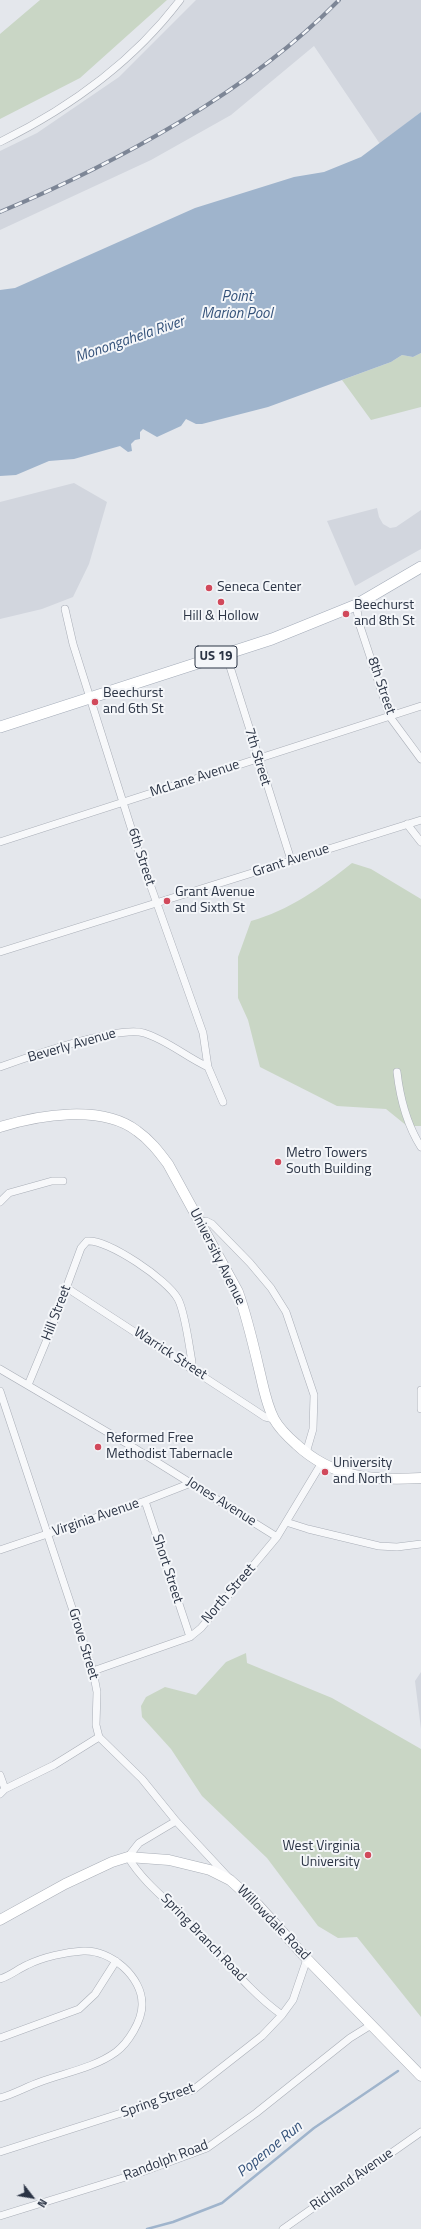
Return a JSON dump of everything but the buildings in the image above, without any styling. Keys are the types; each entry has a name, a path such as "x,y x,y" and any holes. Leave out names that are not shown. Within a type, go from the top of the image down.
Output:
{"main road":[{"name":"US 19","path":"0,727 272,639 356,605 421,567"}],"street":[{"path":"0,142 84,94 118,67 180,0"},
{"name":"8th Street","path":"356,605 360,626 390,717 421,759"},
{"name":"6th Street","path":"65,609 73,644 139,853 203,1033 208,1067 223,1102"},
{"name":"7th Street","path":"226,654 257,758 291,860"},
{"name":"McLane Avenue","path":"0,842 421,706"},
{"name":"Grant Avenue","path":"0,952 421,820"},
{"path":"408,824 421,842"},
{"name":"Beverly Avenue","path":"0,1066 105,1034 130,1030 144,1032 208,1067"},
{"path":"397,1072 398,1087 406,1114 414,1136 421,1147"},
{"name":"University Avenue","path":"0,1127 43,1117 90,1114 116,1120 136,1130 155,1146 168,1164 238,1292 265,1393 274,1419 288,1436 306,1453 321,1464 336,1471 357,1476 401,1479 421,1478"},
{"path":"0,1202 9,1192 52,1181 64,1181"},
{"path":"201,1223 206,1221 212,1224 271,1288 286,1312 314,1396 315,1411 313,1429 306,1453"},
{"name":"Hill Street","path":"28,1384 67,1288 81,1248 87,1241 105,1244 142,1265 172,1291 178,1299 182,1312 192,1362 190,1368"},
{"name":"Warrick Street","path":"67,1288 259,1413 274,1419"},
{"name":"Jones Avenue","path":"0,1368 191,1483 277,1537"},
{"path":"421,1390 421,1408"},
{"name":"Grove Street","path":"0,1391 93,1671 97,1692 96,1725 99,1737"},
{"name":"North Street","path":"93,1671 190,1637 200,1628 277,1537 321,1464"},
{"name":"Virginia Avenue","path":"0,1550 145,1501 191,1483"},
{"name":"Short Street","path":"145,1501 190,1637"},
{"path":"286,1522 308,1529 379,1546 397,1547 421,1544"},
{"path":"0,1775 2,1792 54,1764 99,1737 142,1779 176,1821 230,1880"},
{"path":"128,1857 139,1843 176,1821"},
{"name":"Willowdale Road","path":"0,1920 65,1884 112,1862 128,1857 169,1860 194,1865 230,1880 258,1905 307,1959 421,2076"},
{"name":"Spring Branch Road","path":"128,1857 142,1876 202,1935 244,1982 282,2015"},
{"path":"0,1979 28,1964 84,1950 102,1953 116,1961 129,1974 140,1991 142,2005 140,2019 117,2051 100,2062 0,2098"},
{"name":"Spring Street","path":"0,2152 193,2090 262,2036 282,2015 293,2000 307,1959"},
{"path":"0,2038 80,2009 95,1994 116,1961"},
{"name":"Randolph Road","path":"0,2216 142,2172 206,2148 256,2113 350,2038 371,2025"},
{"name":"Richland Avenue","path":"284,2229 421,2132"}],"shaded area":[{"path":"196,0 421,0 421,112 380,144 314,46 231,115 151,160 0,230 0,151 37,133 119,77"},
{"path":"74,483 107,502 89,564 73,597 42,609 0,619 0,502"},
{"path":"377,508 379,517 383,524 390,528 396,527 421,510 421,549 355,586 327,521"},
{"path":"421,1672 421,1729 415,1681"}],"green space":[{"path":"40,0 167,0 80,78 0,119 0,34"},
{"path":"421,353 421,407 371,420 342,380 391,362 402,355 413,357"},
{"path":"352,863 371,869 421,899 421,1126 407,1126 386,1109 337,1106 260,1067 248,1020 238,998 238,957 251,921 265,917 291,905 329,881"},
{"name":"West Virginia University","path":"246,1653 247,1663 332,1698 421,1749 421,2017 357,1937 338,1938 318,1926 267,1858 202,1796 171,1749 142,1717 141,1706 146,1697 165,1687 196,1695 226,1662"}],"water":[{"name":"Point Marion Pool","path":"421,112 421,353 413,357 402,355 391,362 268,407 202,424 196,424 186,419 181,426 157,437 143,429 140,432 140,439 135,440 131,444 132,451 128,452 120,446 74,459 49,461 16,475 0,476 0,290 15,288 195,208 294,177 324,172 361,157"}],"waterway":[{"name":"Popenoe Run","path":"147,2229 173,2222 222,2203 314,2128 398,2071"}],"railway":[{"path":"0,212 45,193 90,171 180,122 265,65 304,33 339,0"}],"place":[{"name":"Seneca Center","path":"209,588"},
{"name":"Hill & Hollow","path":"221,602"},
{"name":"Beechurst and 8th St","path":"346,614"},
{"name":"Beechurst and 6th St","path":"95,702"},
{"name":"Grant Avenue and Sixth St","path":"167,901"},
{"name":"Metro Towers South Building","path":"278,1162"},
{"name":"Reformed Free Methodist Tabernacle","path":"98,1447"},
{"name":"University and North","path":"325,1472"},
{"name":"West Virginia University","path":"368,1855"}],"water label":[{"name":"Monongahela River","path":"130,340"}]}
